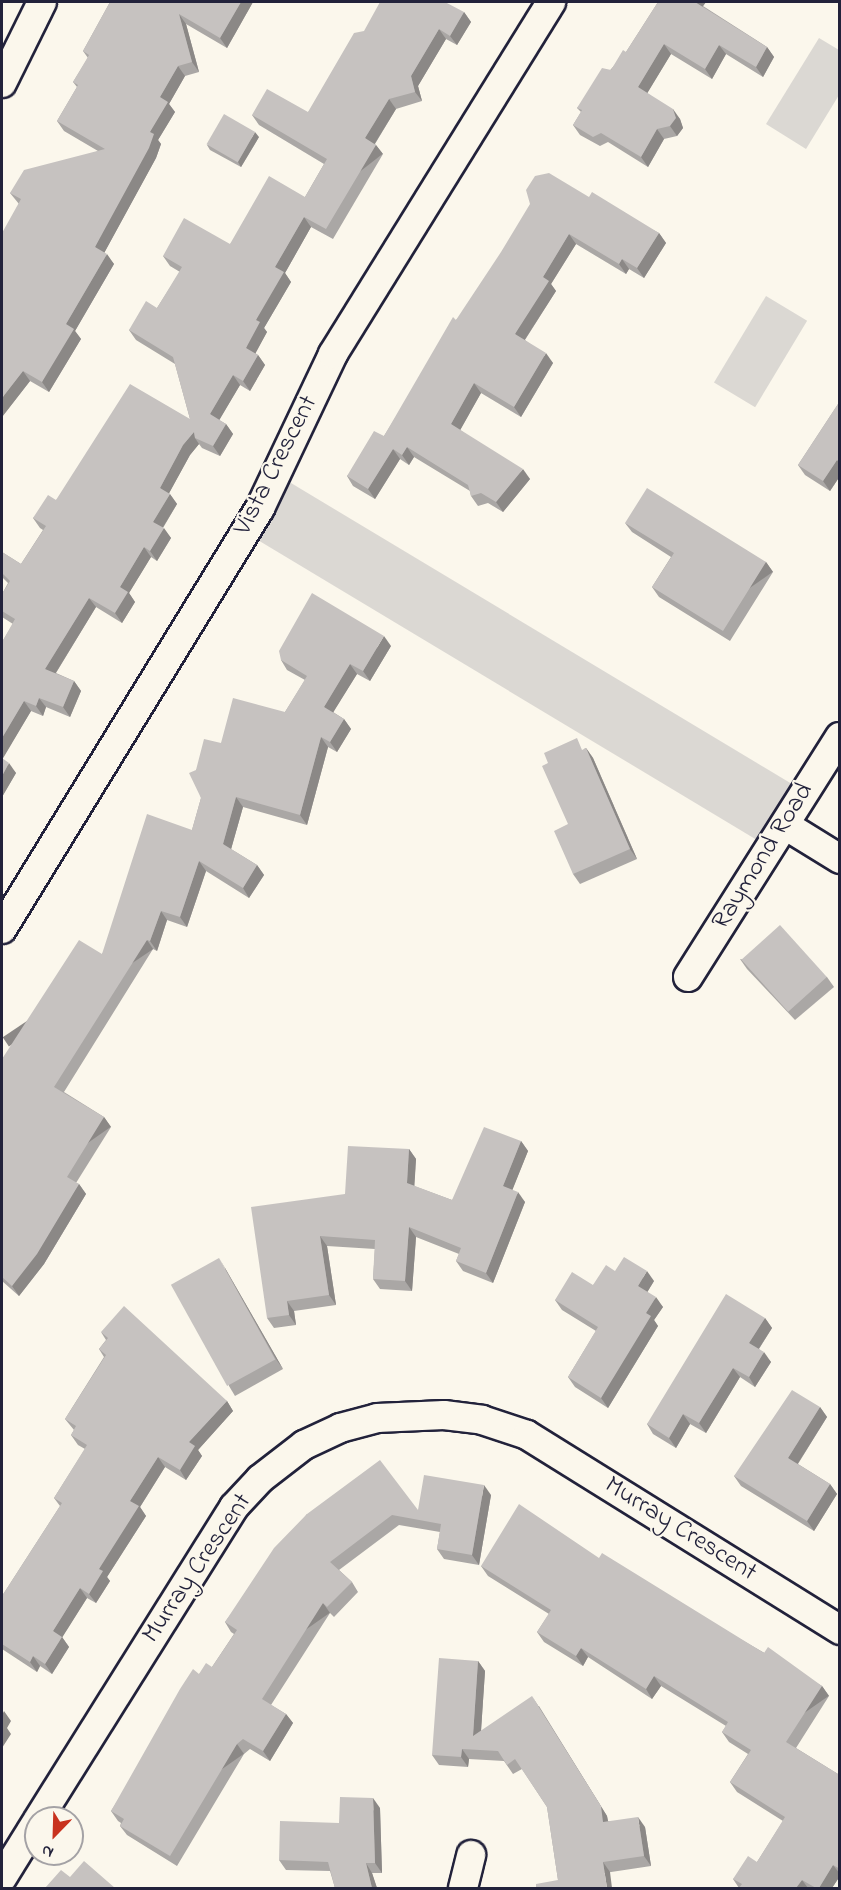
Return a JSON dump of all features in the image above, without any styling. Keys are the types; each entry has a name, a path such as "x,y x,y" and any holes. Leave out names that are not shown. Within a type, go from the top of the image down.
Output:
{"street":[{"path":"2,82 42,2"},
{"name":"Vista Crescent","path":"2,929 260,508 333,354 551,2"},
{"name":"Raymond Road","path":"688,977 840,737"},
{"path":"785,825 840,859"},
{"name":"Murray Crescent","path":"47,1806 234,1507 260,1479 304,1445 340,1428 377,1418 444,1415 482,1420 527,1435 840,1630"},
{"path":"2,1878 24,1842"},
{"path":"463,1888 471,1855"}],"shaded area":[{"path":"819,38 839,50 839,95 806,149 766,124"},
{"path":"766,296 807,321 755,407 714,383"},
{"path":"276,474 806,792 772,849 242,531"}],"building":[{"path":"110,2 241,2 220,38 179,14 192,62 178,66 160,97 168,102 150,132 154,134 149,148 95,247 107,254 66,324 74,329 42,382 23,371 2,398 2,233 21,199 10,193 24,170 105,149 57,121 78,85 73,82 89,55 83,51"},
{"path":"380,2 445,2 464,12 450,36 439,29 411,76 415,92 389,99 365,138 376,145 326,229 304,217 275,267 284,272 256,320 260,322 246,348 258,355 243,381 233,375 210,414 226,424 213,446 195,438 194,432 183,445 160,488 170,494 153,522 164,528 150,551 144,547 120,587 128,592 115,613 89,598 45,669 74,681 63,707 39,698 36,706 24,701 2,738 2,642 15,619 2,611 2,594 10,581 2,573 2,552 21,564 46,526 33,518 48,495 56,500 130,384 190,419 173,357 129,330 146,301 157,308 182,267 163,256 184,218 230,244 269,176 305,197 327,159 252,115 267,89 308,112 354,33 364,31"},
{"path":"658,2 695,2 767,47 756,67 719,45 705,69 664,44 638,87 673,109 676,118 670,126 657,129 641,157 601,133 593,137 573,125 582,110 577,108 602,68 611,70 623,50 626,52"},
{"path":"224,114 255,132 238,162 206,144"},
{"path":"549,173 589,197 592,192 659,233 637,268 622,259 619,264 569,234 543,277 549,281 515,334 546,353 514,407 474,383 451,424 523,469 496,502 481,493 471,496 468,485 407,447 402,455 393,449 368,489 347,476 374,431 384,436 453,317 456,320 501,252 530,204 526,190 535,176"},
{"path":"840,401 840,462 837,460 823,481 798,465"},
{"path":"647,488 766,562 723,631 652,587 674,553 625,523"},
{"path":"312,593 384,636 363,671 350,664 324,707 344,719 330,742 321,737 300,815 236,797 223,844 257,865 243,888 199,861 180,917 161,911 150,941 147,940 54,1087 104,1117 67,1177 79,1184 37,1254 12,1286 2,1277 2,1059 79,940 102,954 147,814 192,830 201,798 189,773 196,770 204,739 221,743 233,698 285,712 307,676 281,660 279,651"},
{"path":"577,738 582,750 586,748 630,849 573,874 554,831 568,824 542,766 548,763 544,753"},
{"path":"2,758 9,763 2,776"},
{"path":"780,925 827,977 788,1012 741,960"},
{"path":"484,1127 521,1141 503,1186 518,1192 486,1273 456,1261 461,1248 409,1227 405,1281 373,1279 375,1240 320,1236 329,1295 287,1301 289,1315 267,1318 251,1207 345,1194 348,1146 409,1149 407,1183 452,1200"},
{"path":"624,1257 647,1271 638,1286 656,1297 646,1313 651,1316 601,1398 568,1377 598,1327 555,1300 572,1272 593,1285 606,1265 615,1271"},
{"path":"219,1258 275,1359 227,1386 171,1285"},
{"path":"726,1294 765,1318 749,1343 764,1352 749,1377 733,1368 699,1423 683,1414 669,1438 647,1424"},
{"path":"124,1306 227,1401 189,1442 195,1446 180,1470 158,1457 130,1501 139,1506 99,1569 103,1571 89,1594 80,1588 53,1631 62,1637 45,1664 33,1656 30,1662 2,1644 2,1596 62,1503 54,1498 87,1445 71,1435 76,1426 65,1419 106,1355 99,1349 108,1338 101,1332"},
{"path":"792,1390 820,1407 788,1458 830,1484 807,1521 734,1476"},
{"path":"380,1460 418,1510 424,1475 484,1485 472,1555 437,1549 441,1524 392,1515 330,1562 352,1582 327,1607 323,1603 262,1699 286,1714 263,1751 243,1739 237,1744 170,1856 120,1826 124,1819 111,1811 193,1669 199,1674 206,1663 212,1667 237,1630 225,1622 274,1548 307,1514"},
{"path":"519,1504 599,1558 602,1553 764,1653 768,1647 822,1686 786,1742 838,1774 840,1771 840,1869 833,1865 819,1888 802,1880 796,1888 739,1888 742,1884 733,1879 748,1856 757,1862 785,1817 730,1782 751,1750 722,1732 728,1722 654,1676 646,1689 581,1648 576,1656 537,1632 551,1610 481,1566"},
{"path":"439,1658 478,1661 473,1736 532,1696 601,1806 603,1822 638,1817 644,1856 603,1862 607,1888 536,1888 536,1884 558,1880 547,1807 515,1759 507,1765 498,1751 462,1749 461,1757 432,1755"},
{"path":"340,1797 373,1798 375,1863 366,1863 372,1888 335,1888 328,1862 279,1860 280,1821 339,1823"},
{"path":"84,1861 115,1888 45,1888 61,1870 70,1877 80,1866 84,1866"}]}
